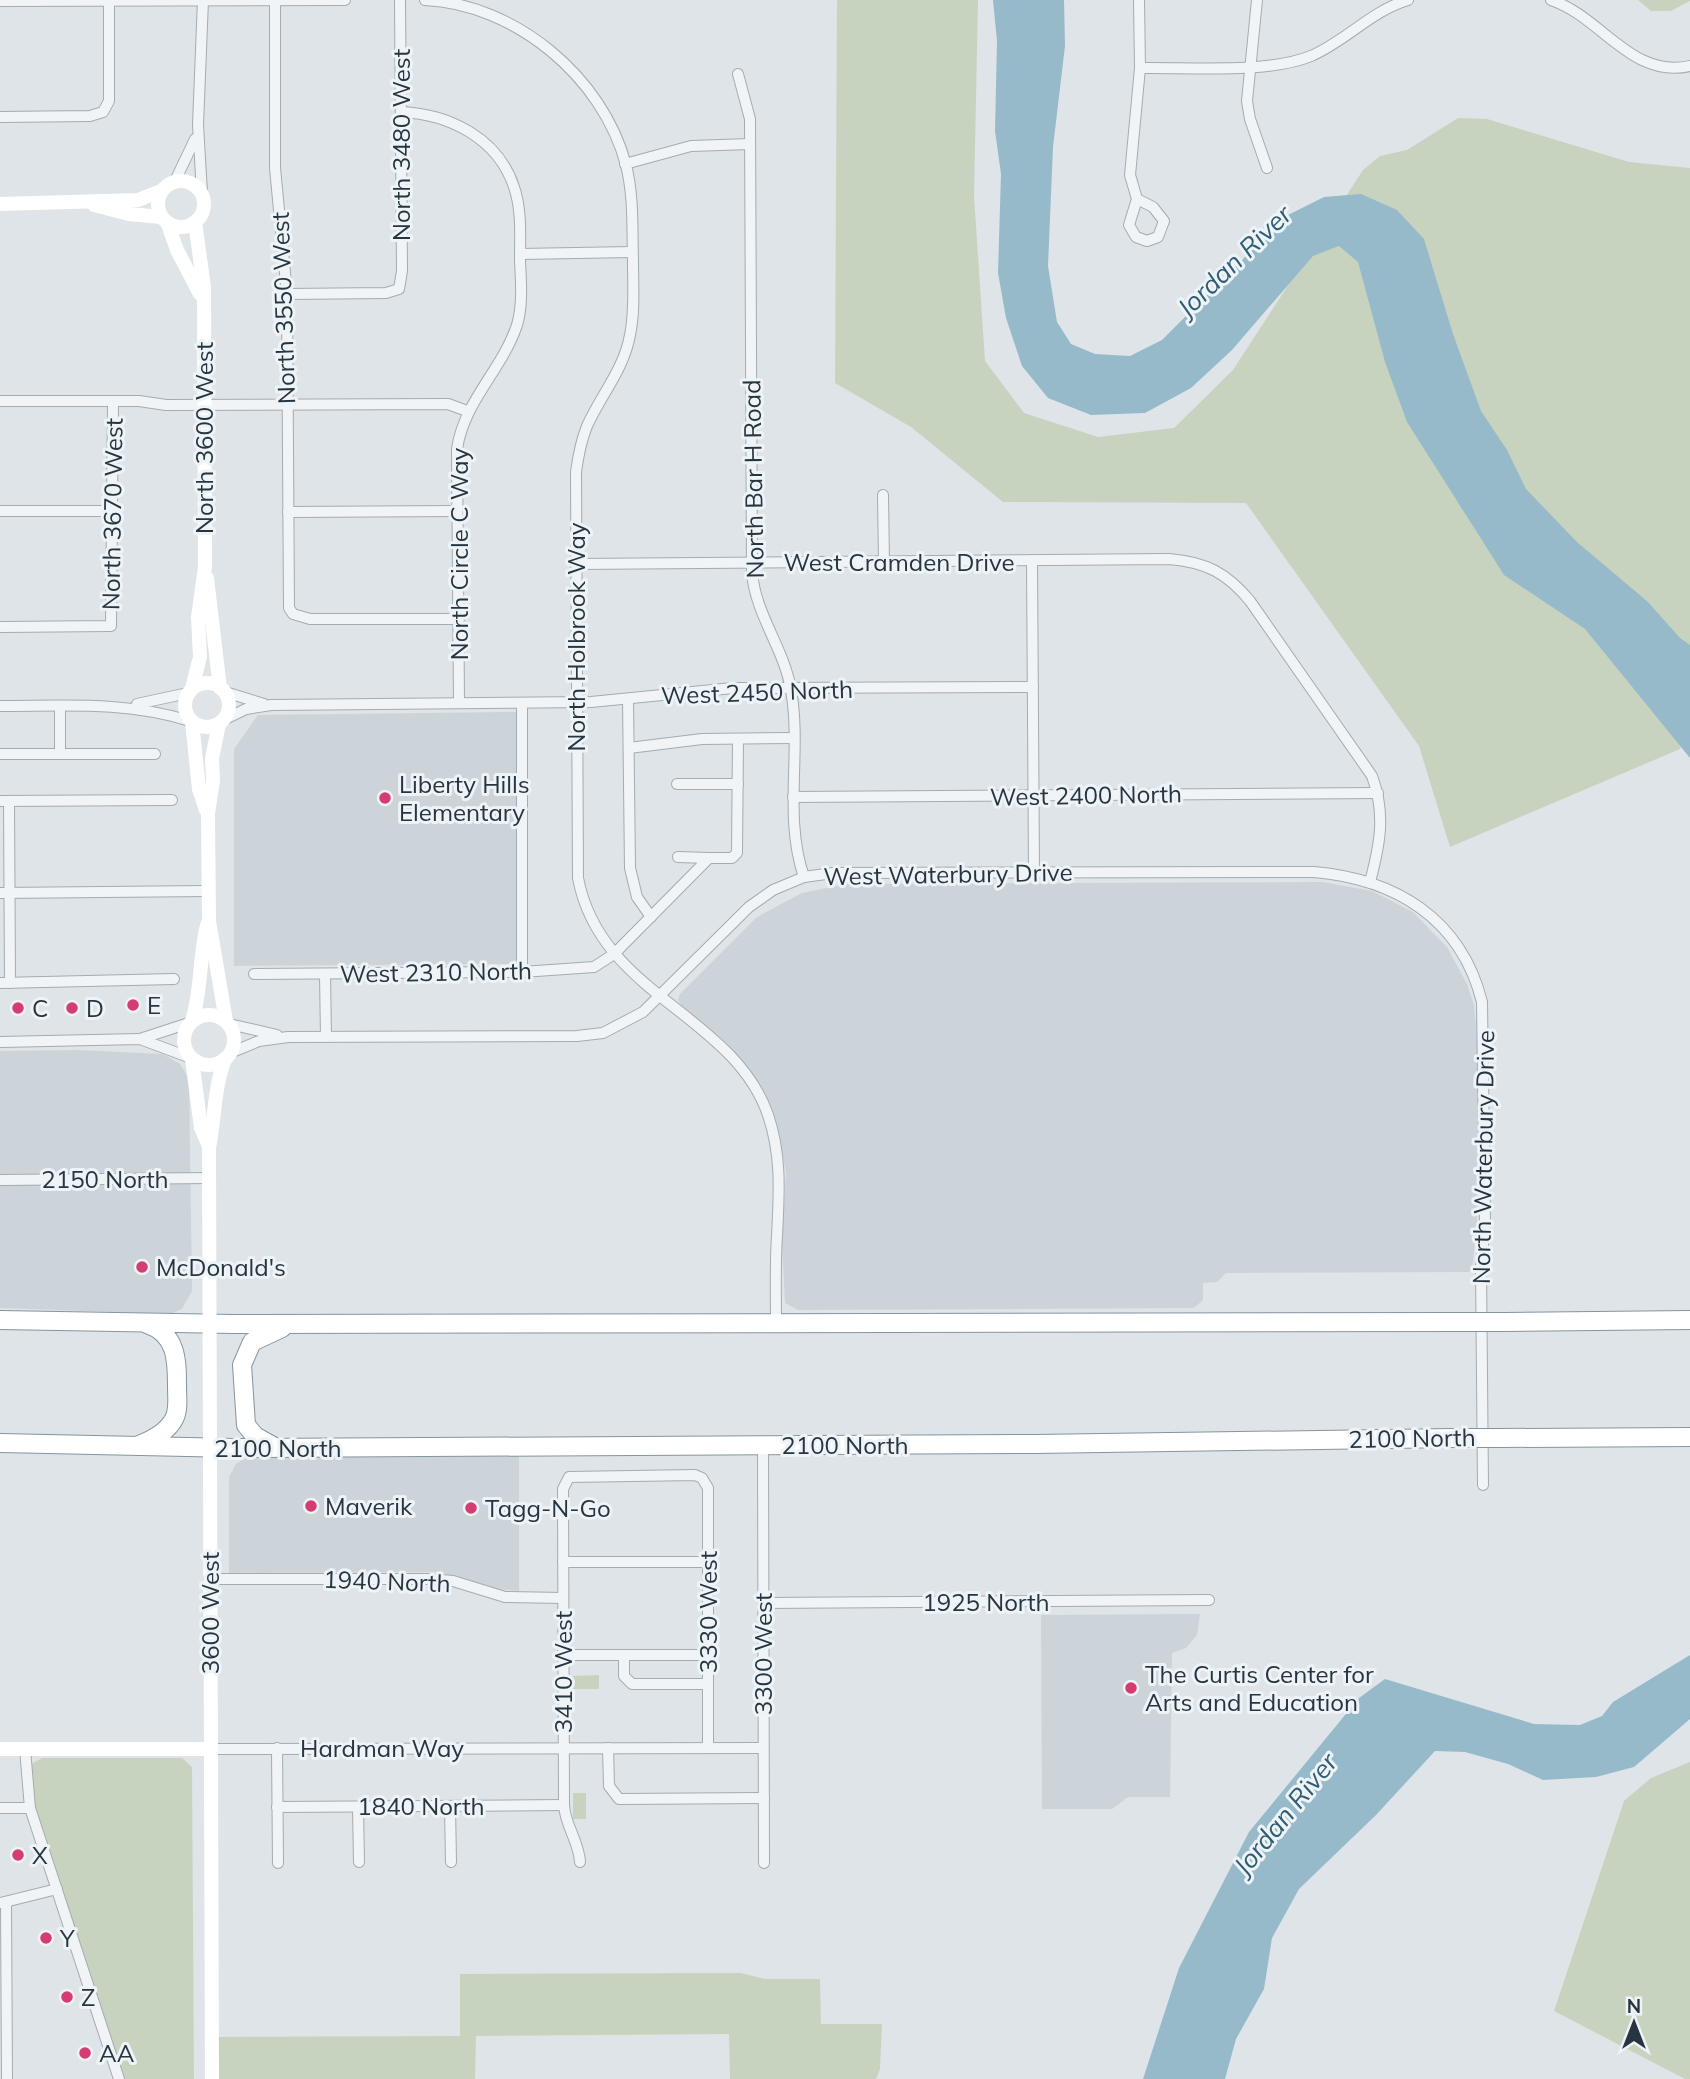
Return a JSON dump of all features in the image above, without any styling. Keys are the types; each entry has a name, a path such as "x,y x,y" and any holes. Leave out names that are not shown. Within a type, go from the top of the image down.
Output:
{"highway":[{"path":"0,1320 295,1324 1690,1320"},
{"path":"132,1446 163,1431 174,1420 177,1409 175,1349 162,1332 145,1324"},
{"path":"281,1448 255,1436 246,1425 242,1365 248,1348 259,1336 295,1324"},
{"name":"2100 North","path":"0,1443 281,1448 1690,1437"}],"street":[{"name":"North 3550 West","path":"275,0 275,168 287,294 288,600 293,614 310,619 459,619"},
{"path":"0,1 345,0"},
{"name":"North 3480 West","path":"287,294 386,293 399,289 402,271 400,0"},
{"name":"North Holbrook Way","path":"425,0 488,13 531,35 577,78 605,114 625,164 632,206 633,317 630,337 617,374 588,425 578,459 578,878 593,924 614,954 658,997 741,1067 768,1114 780,1180 776,1322"},
{"path":"1137,199 1130,175 1140,68 1139,0"},
{"path":"1256,0 1249,65 1248,110 1267,168"},
{"path":"1551,0 1586,17 1642,62 1664,69 1690,66"},
{"path":"89,203 184,227 195,222 203,209 198,125 203,1"},
{"path":"1140,68 1279,64 1308,57 1322,51 1369,17 1403,1"},
{"path":"0,117 95,116 103,112 109,101 109,2"},
{"name":"North Bar H Road","path":"738,74 749,109 752,563 757,605 785,664 791,689 793,838 804,877"},
{"name":"North Circle C Way","path":"401,112 424,113 449,119 463,126 498,157 509,173 518,202 520,254 517,324 467,411 457,449 459,703"},
{"path":"0,204 144,200 174,181 192,150 198,125"},
{"path":"625,164 701,145 750,144"},
{"path":"174,181 190,182 202,193"},
{"path":"161,191 157,206 164,220"},
{"name":"North 3600 West","path":"164,220 197,287 203,309"},
{"name":"North 3600 West","path":"195,222 204,287 205,566 222,690"},
{"path":"520,254 632,253"},
{"path":"0,401 113,401 204,405 448,404 467,411"},
{"name":"North 3670 West","path":"0,627 111,626 113,401"},
{"path":"883,495 884,562"},
{"path":"0,512 113,511"},
{"path":"288,512 457,511"},
{"name":"West Cramden Drive","path":"576,564 1170,559 1191,561 1221,572 1250,601 1366,764 1378,793"},
{"path":"1032,561 1034,872"},
{"name":"North 3600 West","path":"190,691 200,657 198,617 205,566"},
{"path":"123,706 190,691 209,683 222,690 229,709 221,722 212,758 213,780 208,814 208,891 209,920 227,1023 234,1038 215,1088 215,1120 209,1148"},
{"name":"West 2450 North","path":"221,722 246,709 271,705 576,702 705,690 1033,687"},
{"name":"West 2450 North","path":"222,690 271,705"},
{"path":"190,691 184,704 191,722 199,789 208,814"},
{"path":"628,699 630,868 637,897 651,917"},
{"path":"522,703 522,972"},
{"path":"0,706 123,706 151,709 207,727 221,722"},
{"path":"60,706 60,754"},
{"path":"629,748 702,739 793,738"},
{"path":"678,858 736,856 738,739"},
{"path":"0,754 155,754"},
{"path":"677,784 738,784"},
{"path":"1370,882 1382,821 1378,793"},
{"name":"West 2400 North","path":"793,797 1378,793"},
{"path":"172,800 4,801 5,983 174,979"},
{"path":"614,954 709,858"},
{"name":"West Waterbury Drive","path":"228,1056 260,1041 288,1037 577,1036 603,1033 625,1024 658,997 749,907 773,890 804,877 886,870 1314,872 1370,882"},
{"name":"North Waterbury Drive","path":"1370,882 1409,898 1439,924 1465,958 1482,1002 1485,1091 1485,1223 1481,1266 1483,1485"},
{"path":"5,892 208,891"},
{"path":"209,920 202,948 199,997 183,1045 191,1058 201,1128 209,1148"},
{"name":"West 2310 North","path":"254,974 522,972 594,967 614,954"},
{"path":"325,974 326,1037"},
{"path":"0,1042 140,1039 209,1014 227,1023"},
{"name":"West Waterbury Drive","path":"227,1023 288,1037"},
{"path":"140,1039 212,1065 228,1056"},
{"name":"3600 West","path":"209,1148 212,2079"},
{"name":"2150 North","path":"0,1180 210,1178"},
{"name":"3300 West","path":"763,1445 764,1863"},
{"name":"3330 West","path":"566,1480 576,1475 695,1475 702,1478 708,1488 708,1748"},
{"name":"3410 West","path":"566,1480 563,1489 564,1805 567,1823 580,1848 580,1862"},
{"path":"563,1562 708,1562"},
{"name":"1940 North","path":"209,1580 430,1578 453,1581 505,1597 563,1598"},
{"name":"1925 North","path":"763,1603 1209,1600"},
{"path":"563,1655 708,1655"},
{"path":"624,1655 624,1676 632,1684 708,1684"},
{"path":"277,1748 278,1863"},
{"path":"608,1748 608,1786 615,1797 623,1800 764,1798"},
{"name":"Hardman Way","path":"0,1749 763,1748"},
{"path":"25,1749 30,1808 119,2079"},
{"name":"1840 North","path":"277,1807 564,1805"},
{"path":"450,1806 451,1862"},
{"path":"358,1807 359,1862"},
{"path":"0,1808 30,1808"},
{"path":"7,2079 3,1903 58,1889"}],"shaded area":[{"path":"516,712 516,964 234,966 234,749 258,715"},
{"path":"1323,882 1372,891 1413,912 1447,947 1467,984 1474,1005 1477,1039 1478,1210 1472,1272 1226,1273 1217,1282 1203,1283 1203,1300 1194,1308 798,1310 785,1303 782,1243 786,1173 776,1122 755,1078 740,1058 720,1037 683,1008 678,1000 680,994 757,917 802,893 846,884"},
{"path":"78,1050 163,1054 180,1064 189,1079 192,1291 182,1309 170,1314 0,1308 0,1051"},
{"path":"483,1454 519,1456 519,1591 495,1589 438,1572 229,1573 229,1477 236,1464 246,1457"},
{"path":"1200,1614 1197,1635 1186,1648 1172,1653 1170,1797 1128,1797 1112,1809 1042,1809 1041,1615"}],"green space":[{"path":"837,0 978,0 974,196 985,361 1024,413 1098,437 1174,428 1233,370 1363,170 1380,156 1407,150 1458,118 1487,119 1629,162 1690,168 1690,721 1680,749 1450,847 1419,746 1246,503 1003,502 911,427 835,383"},
{"path":"1638,0 1690,1 1671,11 1651,11"},
{"path":"599,1675 599,1689 572,1689 572,1676"},
{"path":"42,1758 182,1758 192,1767 194,2079 123,2079 34,1808 30,1769 33,1763"},
{"path":"1690,1762 1690,2079 1685,2079 1554,2011 1624,1801 1651,1778"},
{"path":"573,1793 586,1793 586,1819 573,1819"},
{"path":"741,1973 765,1979 820,1979 821,2024 882,2024 880,2069 876,2079 730,2079 729,2034 476,2036 475,2079 217,2079 217,2037 460,2036 460,1974"}],"water":[{"path":"993,0 1064,0 1065,46 1053,147 1048,266 1057,322 1071,344 1095,354 1130,356 1162,340 1286,216 1324,197 1361,194 1397,210 1424,239 1453,334 1481,411 1507,450 1526,489 1577,542 1648,602 1680,638 1690,645 1690,758 1585,629 1504,575 1407,422 1385,362 1358,262 1339,246 1313,256 1232,350 1191,388 1145,413 1091,415 1048,398 1022,366 1006,318 998,273 1001,174 995,131 997,41"},
{"name":"Jordan River","path":"1690,1655 1690,1719 1634,1767 1596,1777 1543,1780 1508,1764 1465,1752 1435,1751 1376,1815 1299,1889 1272,1938 1264,1989 1236,2039 1225,2079 1143,2079 1179,1968 1249,1832 1359,1698 1385,1679 1534,1724 1580,1725 1602,1716 1613,1702"}],"place":[{"name":"Liberty Hills Elementary","path":"385,798"},
{"name":"E","path":"133,1005"},
{"name":"C","path":"18,1008"},
{"name":"D","path":"72,1008"},
{"name":"McDonald's","path":"142,1267"},
{"name":"Maverik","path":"311,1506"},
{"name":"Tagg-N-Go","path":"471,1508"},
{"name":"The Curtis Center for Arts and Education","path":"1131,1688"},
{"name":"X","path":"18,1855"},
{"name":"Y","path":"46,1938"},
{"name":"Z","path":"67,1997"},
{"name":"AA","path":"85,2053"}]}
